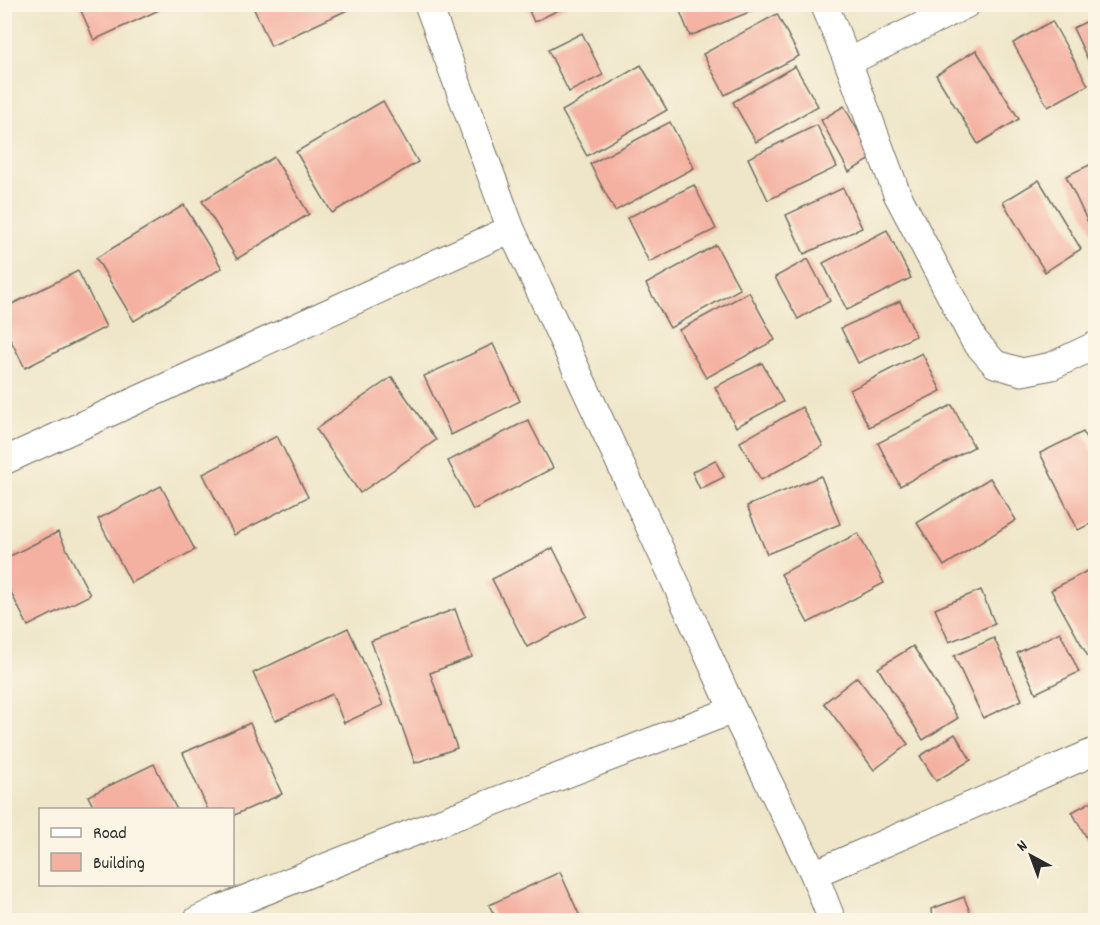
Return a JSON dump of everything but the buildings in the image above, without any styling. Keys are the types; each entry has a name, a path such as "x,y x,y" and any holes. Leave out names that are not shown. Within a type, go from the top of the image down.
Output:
{"street":[{"path":"428,4 511,229 733,710 813,874 832,921"},
{"path":"824,4 897,194 974,340 995,364 1022,372 1052,366 1095,345"},
{"path":"848,62 967,4"},
{"path":"4,461 511,229"},
{"path":"197,921 220,909 394,840 733,710"},
{"path":"813,874 1095,751"}]}
